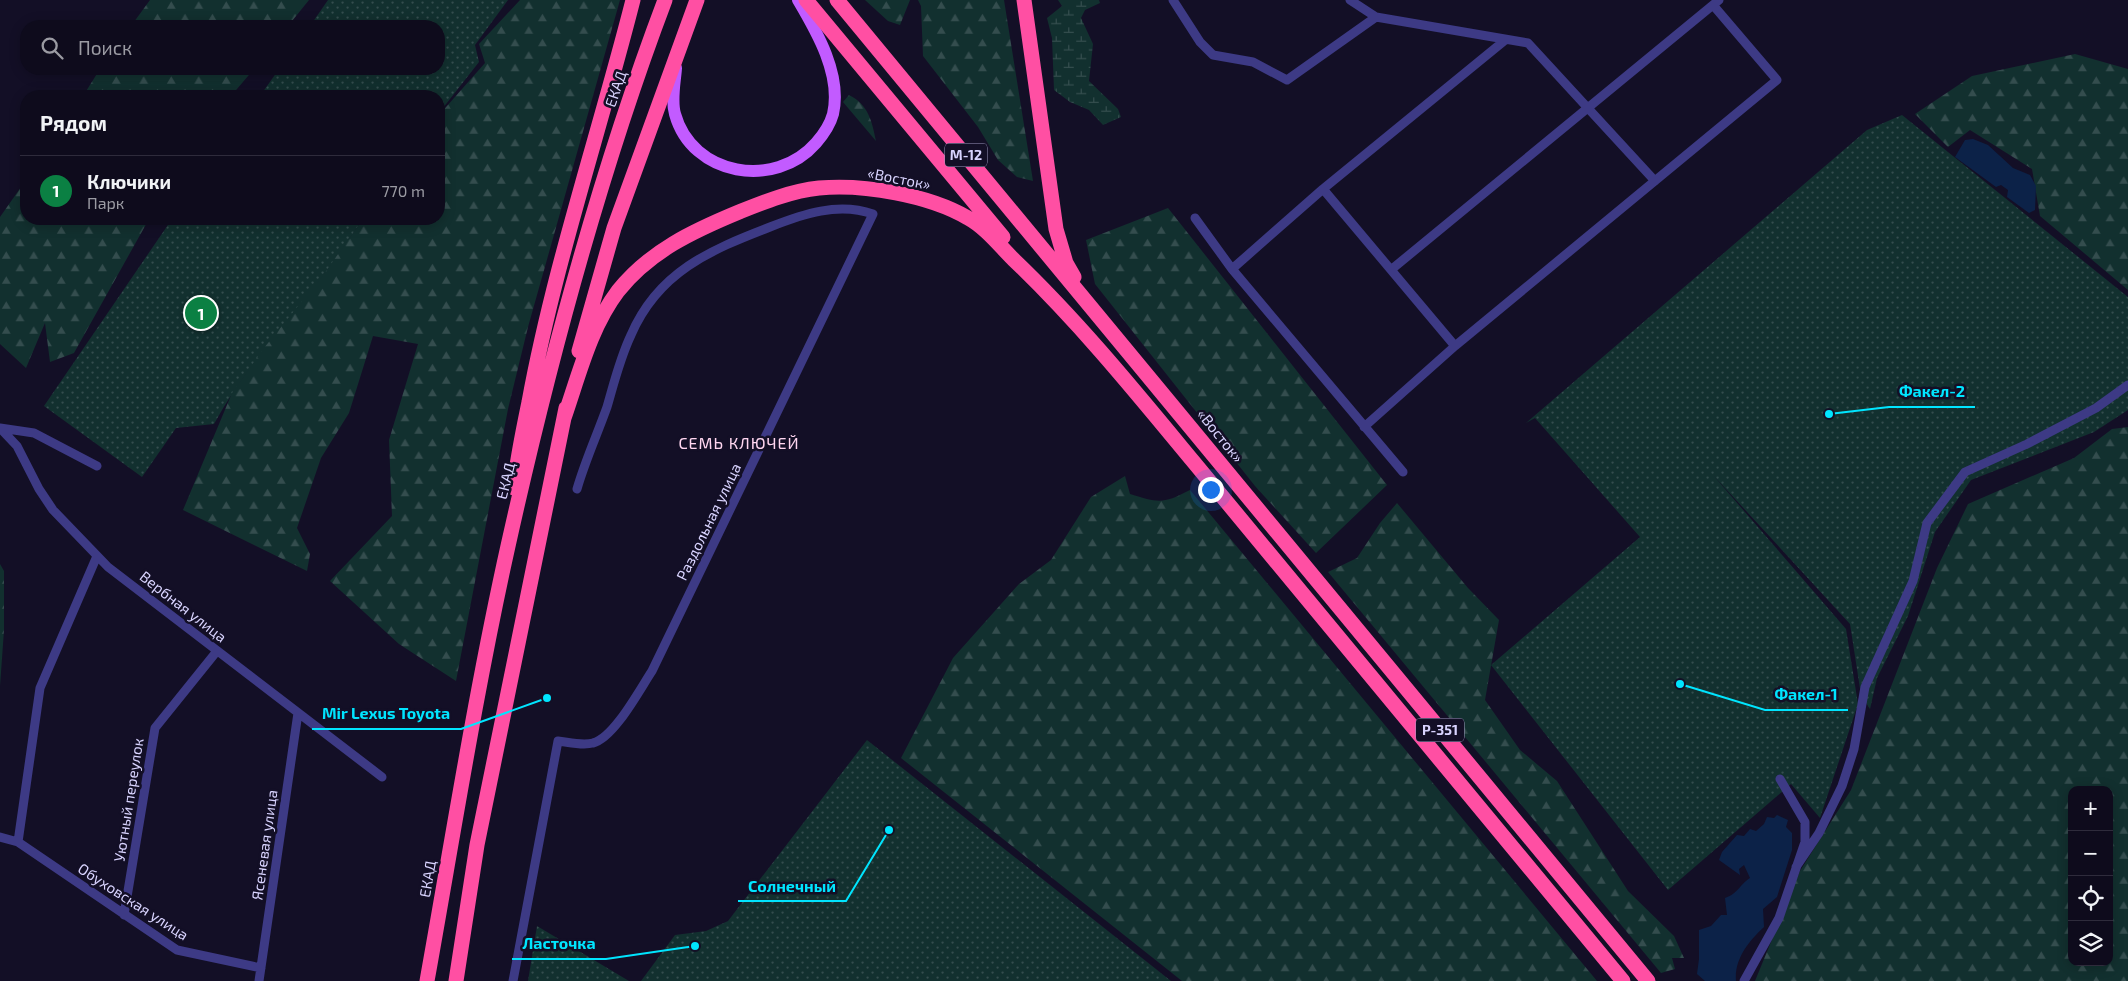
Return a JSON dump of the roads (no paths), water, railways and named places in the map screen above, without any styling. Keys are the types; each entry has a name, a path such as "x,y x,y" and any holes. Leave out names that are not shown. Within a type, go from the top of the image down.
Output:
{"highway":[{"path":"508,547 516,472 539,345 580,188 605,111 634,0"},
{"name":"ЕКАД","path":"428,981 508,547 576,272 605,177 666,0"},
{"path":"806,0 1054,298"},
{"name":"«Восток»","path":"837,0 1233,478"},
{"path":"1024,0 1056,229 1066,263 1094,310"},
{"path":"456,981 477,845 564,418 584,329 614,228 695,5"},
{"name":"«Восток»","path":"564,418 591,340 603,315 617,293 657,253 678,239 749,208 791,194 817,188 849,188 905,196 944,207 969,218 980,226 1054,298 1218,491 1623,981"},
{"name":"Р-351","path":"1233,478 1648,981"}],"main road":[{"path":"680,47 674,105 679,123 688,139 712,160 741,171 765,171 783,167 811,149 825,132 833,113 834,89 828,60 798,0"}],"street":[{"path":"1173,0 1200,42 1212,55 1253,62 1288,80 1376,16"},
{"path":"1350,0 1376,16 1504,41 1528,43 1654,182"},
{"path":"1364,427 1455,346 1777,80 1716,3 1392,269"},
{"path":"1232,269 1323,189 1504,41"},
{"path":"1323,189 1455,346"},
{"name":"Раздольная улица","path":"513,981 558,741 593,743 602,738 620,719 652,671 873,214 856,208 822,210 791,218 723,245 690,263 669,280 640,316 630,336 577,489"},
{"path":"1195,218 1232,269 1404,472"},
{"path":"1796,867 1819,833 1842,786 1854,749 1865,688 1913,581 1927,523 1964,472 2027,444 2096,408 2128,385"},
{"path":"0,428 34,432 98,466"},
{"name":"Вербная улица","path":"0,428 18,446 39,489 53,510 97,556 217,651 382,777"},
{"path":"18,842 40,688 97,556"},
{"name":"Уютный переулок","path":"124,915 155,728 217,651"},
{"name":"Ясеневая улица","path":"259,981 298,713"},
{"path":"1744,981 1779,918 1805,842 1805,822 1780,779"},
{"name":"Обуховская улица","path":"0,837 18,842 177,950 261,968"}],"water":[{"path":"1973,139 1988,145 2013,168 2030,175 2036,186 2035,210 2029,213 2007,197 2008,190 2001,185 1996,187 1955,157 1965,140"},
{"path":"1777,815 1788,820 1786,827 1792,833 1792,850 1777,897 1763,909 1764,927 1748,944 1740,958 1737,965 1736,981 1705,981 1697,974 1699,930 1711,926 1721,915 1727,915 1725,898 1733,894 1750,878 1744,865 1739,869 1740,875 1719,860 1722,852 1737,835 1744,836 1750,829 1756,831 1764,824 1767,817 1774,818"}],"place":[{"name":"Ключики","path":"201,313"},
{"name":"Факел-2","path":"1829,414"},
{"name":"Факел-1","path":"1680,684"},
{"name":"Mir Lexus Toyota","path":"547,698"},
{"name":"Солнечный","path":"889,830"},
{"name":"Ласточка","path":"695,946"}],"district":[{"name":"СЕМЬ КЛЮЧЕЙ","path":"739,443"}]}
